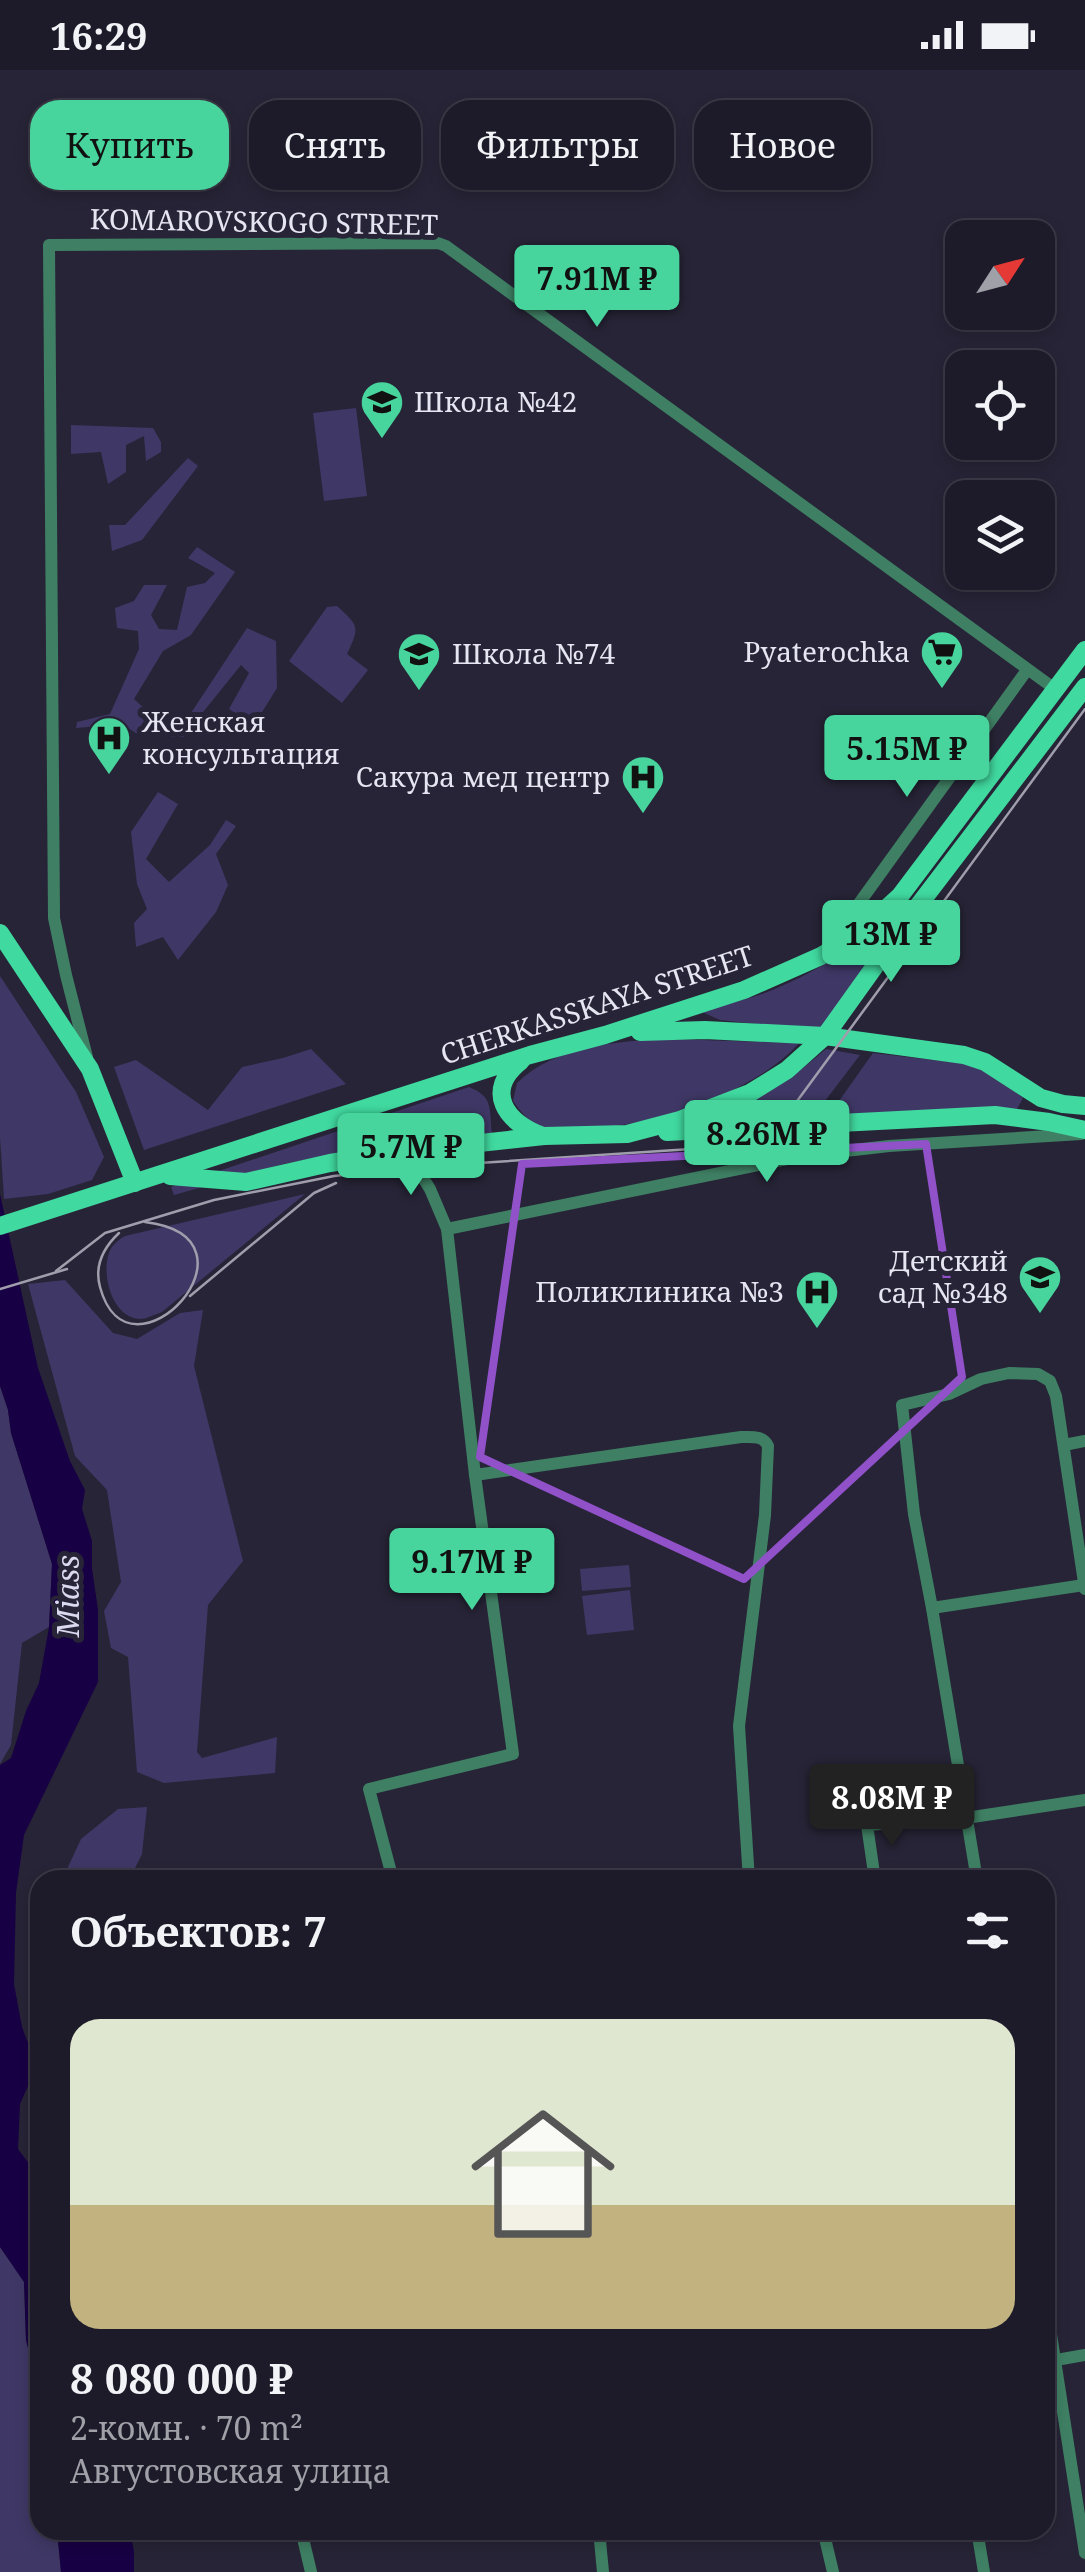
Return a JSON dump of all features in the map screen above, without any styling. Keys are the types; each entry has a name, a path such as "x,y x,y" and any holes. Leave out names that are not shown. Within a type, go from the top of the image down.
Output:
{"main road":[{"name":"CHERKASSKAYA STREET","path":"0,1226 744,990 821,956 858,934 900,896 1085,650"},
{"path":"627,1134 680,1120 750,1093 787,1070 825,1036 1079,694 1055,689"},
{"path":"0,933 90,1069 135,1183"},
{"path":"605,1034 664,1030 825,1036 964,1054 985,1062 1042,1098 1085,1106"},
{"path":"530,1055 508,1073 501,1096 513,1120 544,1136"},
{"path":"159,1175 246,1182 406,1151 544,1136 995,1115 1050,1122 1085,1132"}],"street":[{"name":"KOMAROVSKOGO STREET","path":"90,1069 54,918 49,246 446,246 1055,689"},
{"path":"821,956 1027,670"},
{"path":"447,1228 802,1156 1085,1132"},
{"path":"390,1870 369,1789 513,1754 447,1228 430,1189 406,1151"},
{"path":"932,1608 1085,1587 1056,1396 1050,1381 1038,1374 1009,1373 981,1379 949,1394 902,1405 914,1514 975,1870"},
{"path":"475,1475 740,1437 766,1441 765,1516 740,1726 748,1870"},
{"path":"1064,1445 1085,1442"},
{"path":"874,1870 867,1825 966,1818 1085,1800"},
{"path":"1055,2361 1085,2355"},
{"path":"1055,2389 1085,2553"},
{"path":"303,2540 311,2572"},
{"path":"600,2540 603,2572"},
{"path":"825,2540 833,2572"},
{"path":"979,2540 984,2572"}],"highlighted area":[{"path":"926,1144 962,1377 744,1579 480,1457 522,1164"}],"shaded area":[{"path":"356,408 367,496 324,501 313,413"},
{"path":"71,425 153,428 161,442 161,452 146,461 144,436 126,445 126,472 108,484 101,452 71,454"},
{"path":"188,458 198,466 142,540 112,551 109,525 125,525"},
{"path":"197,547 235,572 191,635 163,651 134,699 163,726 189,716 247,628 276,641 277,688 254,725 229,709 249,673 241,665 183,737 139,735 122,724 76,728 77,722 110,714 139,649 138,631 117,628 115,608 134,601 144,585 167,585 151,615 159,629 177,630 187,587 205,583 215,573 188,558"},
{"path":"337,606 355,627 347,654 368,670 342,703 289,661 327,607"},
{"path":"158,792 178,804 146,859 169,882 210,845 226,820 236,826 216,854 228,885 216,912 178,960 163,937 136,947 134,923 147,909 137,884 131,832"},
{"path":"906,908 820,1031 720,1020 700,1011 762,994 800,977 854,946"},
{"path":"0,976 76,1092 104,1157 92,1180 48,1194 4,1199"},
{"path":"667,1039 799,1043 779,1062 725,1094 629,1124 548,1129 529,1119 513,1101 517,1083 568,1053 608,1044"},
{"path":"311,1049 346,1084 144,1150 114,1067 136,1060 208,1110 242,1067"},
{"path":"826,1049 860,1055 815,1114 710,1121 771,1090"},
{"path":"873,1053 967,1064 996,1076 1023,1098 1017,1109 829,1115"},
{"path":"469,1087 486,1100 492,1133 364,1148 283,1164 174,1195 171,1187"},
{"path":"305,1194 162,1312 140,1319 130,1317 111,1294 107,1262 111,1248 125,1236"},
{"path":"65,1280 113,1333 137,1339 180,1313 203,1310 194,1366 243,1561 208,1605 197,1752 202,1758 277,1737 275,1773 164,1783 137,1772 128,1657 111,1648 104,1611 121,1582 107,1490 75,1456 28,1284"},
{"path":"0,1386 52,1564 49,1627 22,1643 11,1745 0,1764"},
{"path":"629,1565 631,1587 582,1591 580,1569"},
{"path":"630,1590 634,1630 587,1635 582,1596"},
{"path":"147,1807 142,1854 134,1870 67,1870 81,1839 118,1809"},
{"path":"0,2247 24,2282 30,2356 30,2540 58,2540 61,2572 0,2572"}],"water":[{"name":"Miass","path":"0,1194 38,1368 70,1461 85,1490 82,1509 92,1541 98,1610 98,1682 24,1835 16,1893 14,1984 30,2048 30,2082 20,2104 18,2149 30,2165 30,2356 24,2282 0,2247 0,1765 11,1758 39,1683 49,1627 52,1564 0,1386"},
{"path":"58,2540 132,2540 134,2572 61,2572"}],"tram line":[{"path":"56,1271 105,1233 214,1200 334,1176 417,1167 737,1146 774,1126 792,1108 1085,709"},
{"path":"190,1296 314,1193 336,1183"},
{"path":"119,1233 101,1257 100,1287 116,1316 137,1324 161,1318 182,1301 195,1278 196,1254 181,1234 145,1222"},
{"path":"0,1289 67,1269"}],"place":[{"name":"Школа №42","path":"382,440"},
{"name":"Pyaterochka","path":"942,690"},
{"name":"Школа №74","path":"419,692"},
{"name":"Женская консультация","path":"109,776"},
{"name":"Сакура мед центр","path":"643,815"},
{"name":"Детский сад №348","path":"1040,1315"},
{"name":"Поликлиника №3","path":"817,1330"}]}
